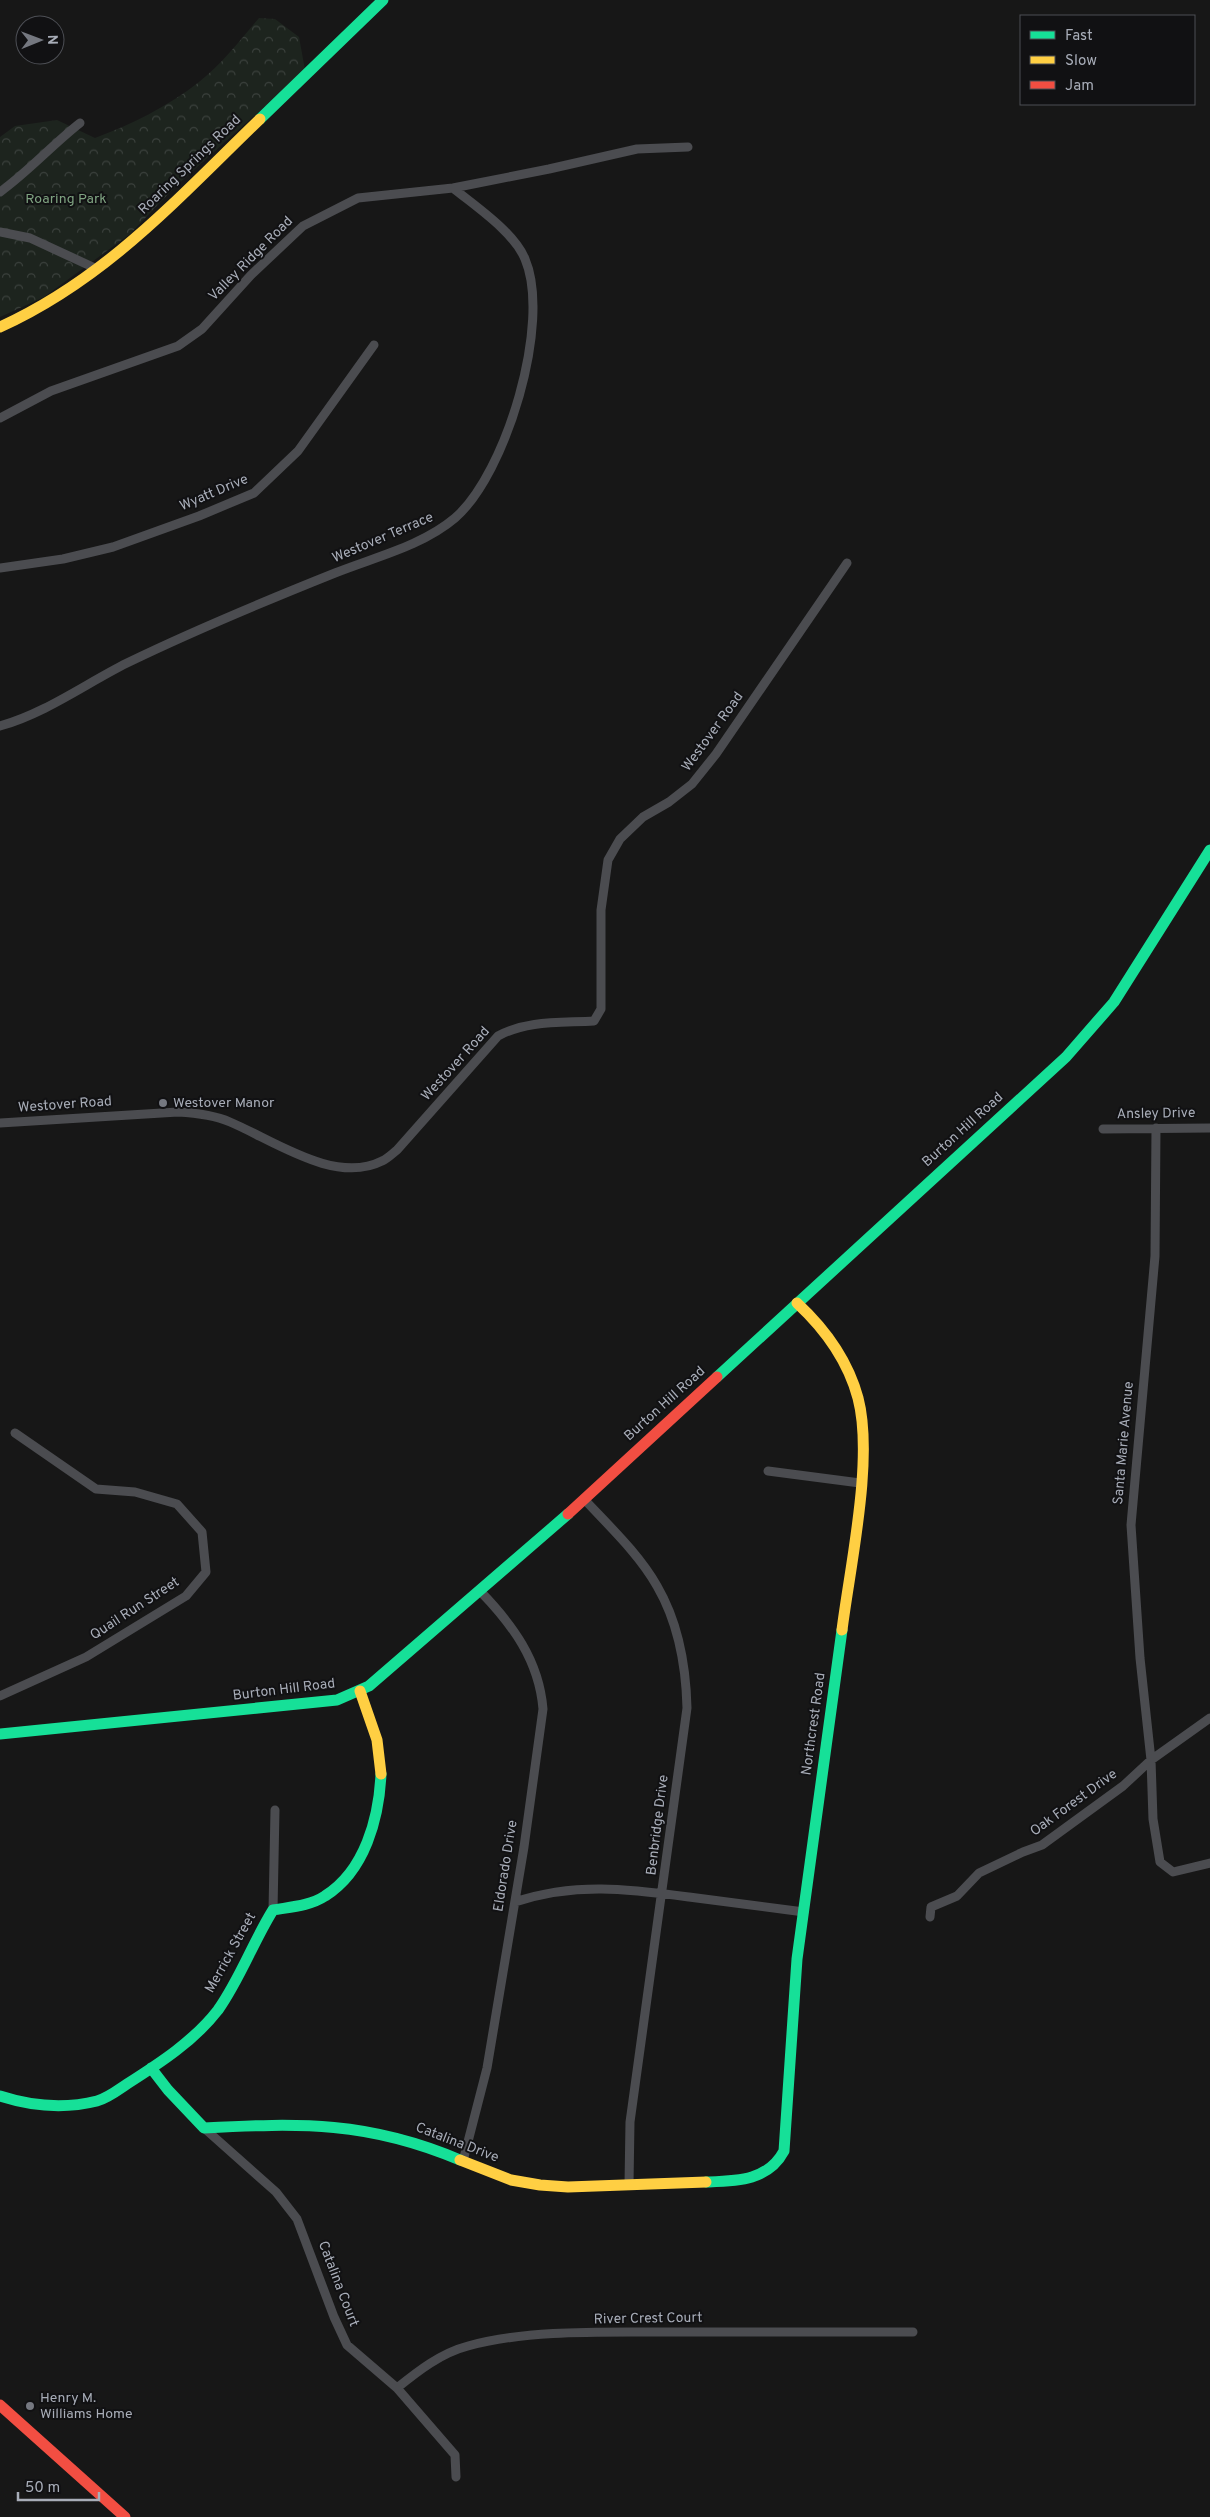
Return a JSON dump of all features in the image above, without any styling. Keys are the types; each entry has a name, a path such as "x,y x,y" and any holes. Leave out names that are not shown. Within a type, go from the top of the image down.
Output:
{"street":[{"name":"Roaring Springs Road","path":"0,327 55,300 97,269 157,218 383,0"},
{"path":"0,192 23,175 57,140 80,123"},
{"name":"Valley Ridge Road","path":"0,418 51,391 178,346 202,329 251,275 303,226 358,198 452,188 637,149 688,147"},
{"name":"Westover Terrace","path":"0,726 24,719 127,664 275,597 437,534 470,504 506,437 530,357 534,311 530,274 524,257 516,243 452,188"},
{"path":"0,232 30,238 97,269"},
{"name":"Wyatt Drive","path":"0,568 63,559 113,547 199,516 254,493 298,451 374,345"},
{"name":"Westover Road","path":"0,1123 178,1112 203,1114 229,1122 298,1154 335,1168 361,1167 382,1162 397,1150 498,1036 513,1027 594,1021 601,1009 602,894 608,860 620,839 642,817 669,802 692,784 716,754 847,564"},
{"name":"Burton Hill Road","path":"0,1734 310,1704 337,1700 360,1691 480,1591 584,1499 1066,1057 1114,1002 1206,865 1210,850"},
{"name":"Santa Marie Avenue","path":"1156,1128 1155,1256 1131,1525 1140,1658 1151,1760 1153,1819 1160,1862 1173,1872 1210,1863"},
{"name":"Ansley Drive","path":"1103,1129 1210,1128"},
{"name":"Northcrest Road","path":"775,2166 784,2151 797,1959 860,1482 861,1413 852,1384 825,1332 815,1319 797,1303"},
{"name":"Quail Run Street","path":"0,1696 86,1657 186,1596 206,1572 202,1532 177,1504 135,1492 96,1490 15,1433"},
{"path":"768,1471 860,1482"},
{"name":"Benbridge Drive","path":"584,1499 641,1562 657,1585 677,1634 686,1686 687,1708 630,2122 629,2184"},
{"name":"Eldorado Drive","path":"463,2161 487,2068 515,1902 543,1708 541,1691 530,1658 505,1617 480,1591"},
{"name":"Merrick Street","path":"0,2096 41,2105 99,2101 151,2068 192,2036 218,2009 237,1977 258,1932 273,1910 304,1904 325,1895 338,1885 360,1854 372,1829 380,1796 380,1757 360,1691"},
{"name":"Oak Forest Drive","path":"930,1917 931,1907 956,1896 980,1873 1042,1845 1123,1786 1151,1760 1210,1718"},
{"path":"273,1910 275,1810"},
{"path":"515,1902 554,1891 579,1888 633,1889 804,1912"},
{"path":"151,2068 168,2090 204,2128"},
{"name":"Catalina Drive","path":"204,2128 275,2123 352,2126 398,2137 513,2181 568,2187 737,2181 759,2178 775,2166"},
{"name":"Catalina Court","path":"204,2128 276,2192 298,2219 334,2317 347,2345 397,2388 455,2455 456,2477"},
{"name":"River Crest Court","path":"397,2388 422,2368 444,2355 466,2346 504,2338 605,2332 913,2332"},
{"path":"0,2405 125,2517"}],"green space":[{"name":"Roaring Park","path":"259,18 275,19 299,37 305,70 175,187 130,234 44,297 0,317 0,137 15,126 57,120 95,138 122,127 162,107 199,82 223,60"}],"traffic: fast":[{"path":"260,119 383,0"},
{"path":"717,1377 1066,1057 1114,1002 1210,850"},
{"path":"0,1734 337,1700 369,1686 568,1514"},
{"path":"706,2182 740,2180 760,2174 777,2161 784,2151 797,1959 842,1630"},
{"path":"0,2096 24,2102 60,2106 97,2101 105,2098 164,2060 187,2042 209,2021 226,1998 273,1910 313,1902 325,1896 350,1873 360,1858 373,1825 380,1791 381,1774"},
{"path":"151,2068 168,2090 204,2128 272,2125 364,2131 427,2147 460,2160"}],"traffic: slow":[{"path":"0,327 38,308 107,261 170,207 260,119"},
{"path":"797,1303 826,1335 842,1359 854,1384 862,1423 863,1451 859,1513 842,1630"},
{"path":"360,1691 377,1740 381,1774"},
{"path":"460,2160 511,2180 540,2185 568,2187 706,2182"}],"traffic: jam":[{"path":"568,1514 717,1377"},
{"path":"0,2405 125,2517"}],"place":[{"name":"Westover Manor","path":"163,1103"},
{"name":"Henry M. Williams Home","path":"30,2406"}]}
